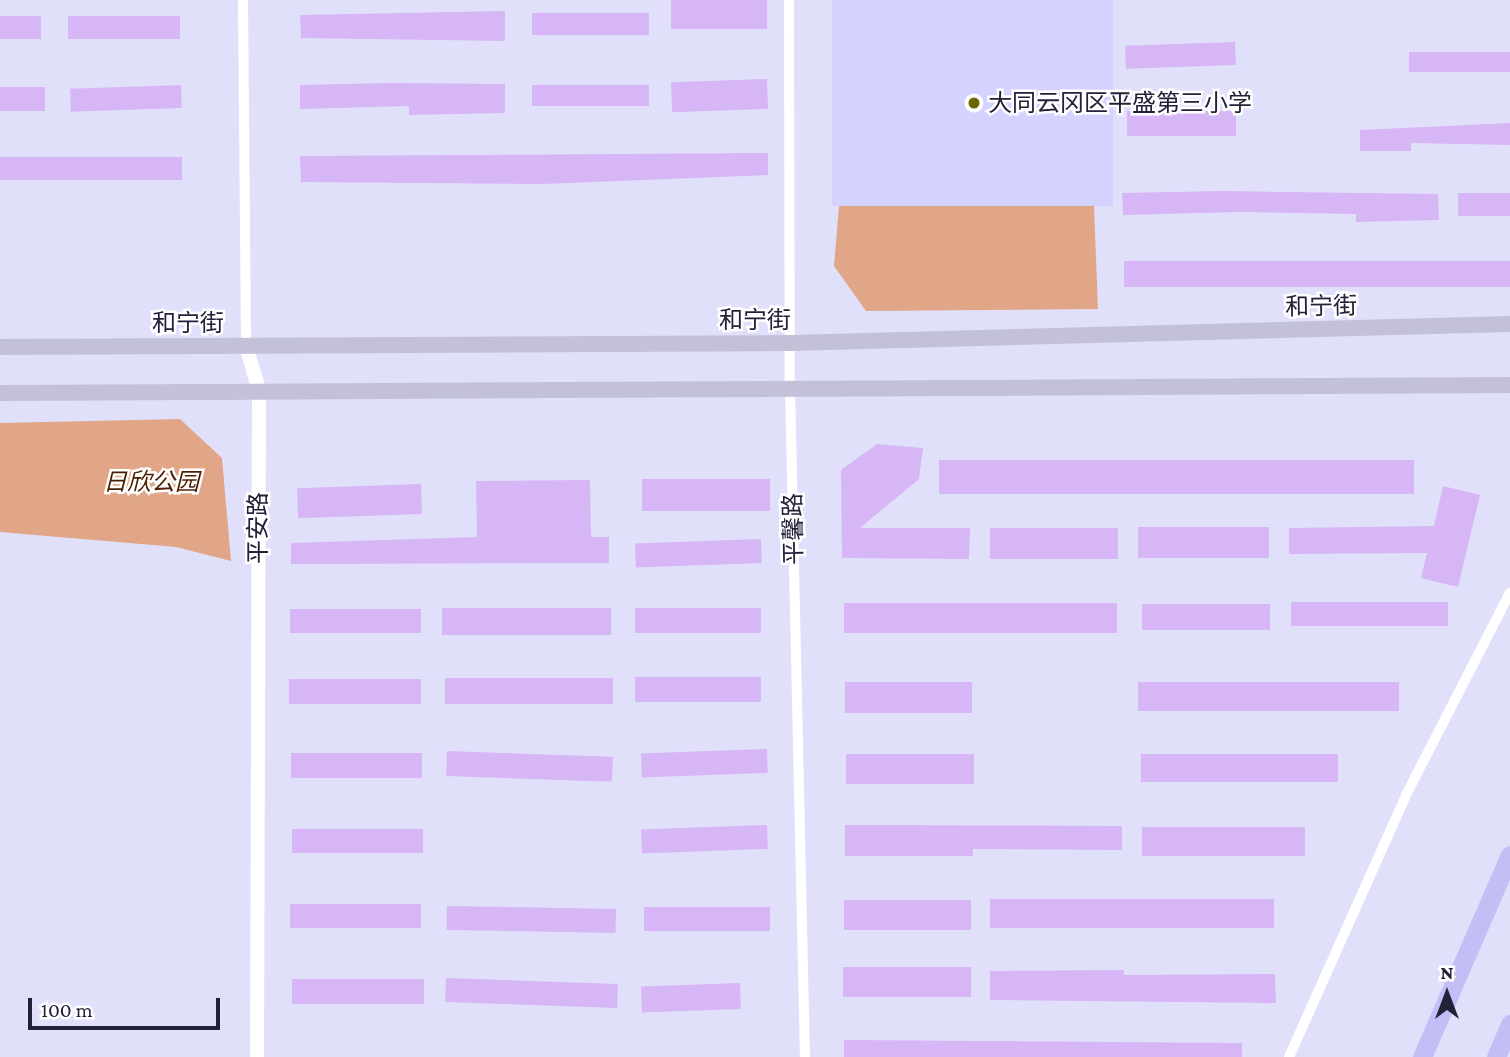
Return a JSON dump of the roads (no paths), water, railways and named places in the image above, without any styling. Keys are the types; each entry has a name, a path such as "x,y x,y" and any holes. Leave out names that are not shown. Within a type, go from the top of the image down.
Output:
{"highway":[{"path":"1422,1057 1510,855"},
{"path":"1496,1057 1510,1024"}],"main road":[{"name":"和宁街","path":"0,347 790,343 1510,324"},
{"path":"0,393 1510,385"}],"street":[{"name":"平安路","path":"243,0 246,346 258,390 257,1057"},
{"name":"平馨路","path":"789,0 790,387 805,1057"},
{"path":"1289,1057 1406,794 1510,593"}],"place":[{"name":"大同云冈区平盛第三小学","path":"974,103"}],"park label":[{"name":"日欣公园","path":"151,482"}]}
